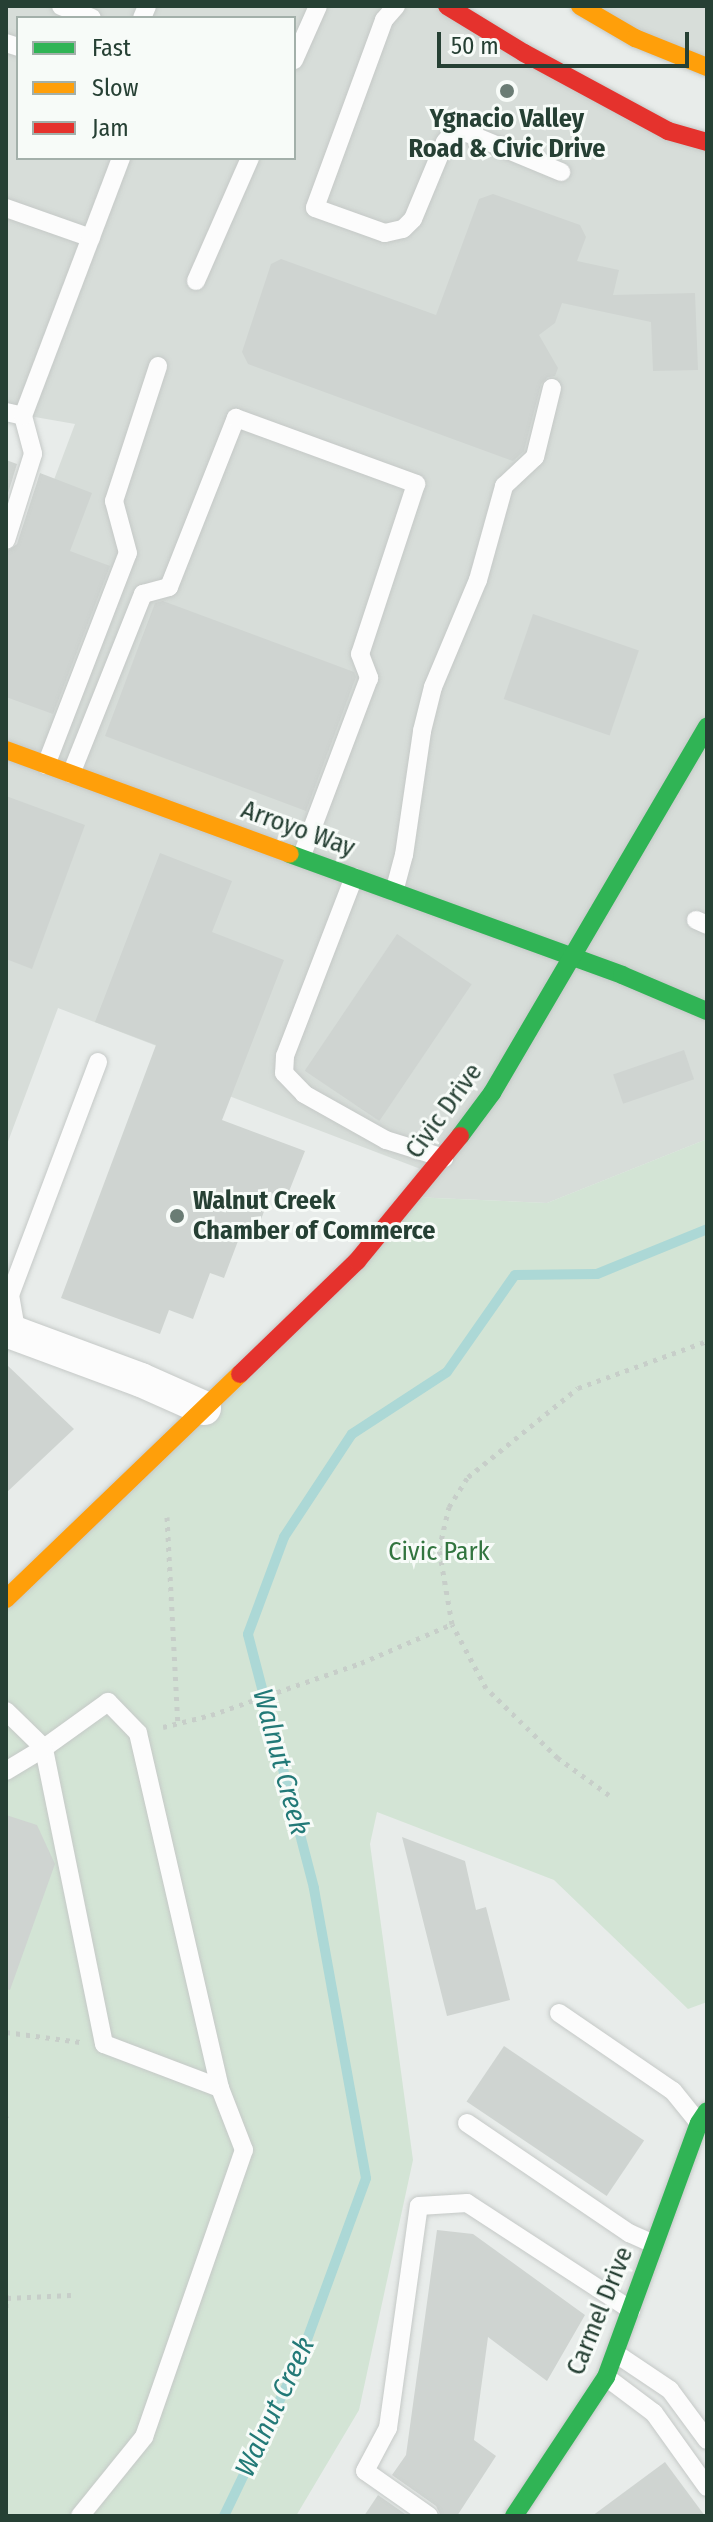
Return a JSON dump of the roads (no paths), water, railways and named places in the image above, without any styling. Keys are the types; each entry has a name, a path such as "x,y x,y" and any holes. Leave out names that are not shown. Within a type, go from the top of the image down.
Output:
{"main road":[{"path":"447,6 524,53 668,131 707,142"},
{"path":"580,6 635,38 707,67"},
{"name":"Civic Drive","path":"6,1599 357,1261 444,1158 492,1093 707,726"},
{"name":"Arroyo Way","path":"6,750 573,957 707,1011"},
{"name":"Carmel Drive","path":"514,2516 606,2377 654,2244 704,2121"}],"street":[{"path":"10,1337 141,1380 204,1408"}],"lane":[{"path":"296,56 318,6"},
{"path":"396,6 384,20 315,208 385,233 403,229 413,219 445,142 452,134 467,133 561,172"},
{"path":"6,540 33,454 14,414 91,238 120,160"},
{"path":"196,281 249,160"},
{"path":"6,208 91,238"},
{"path":"46,765 128,553 114,501 158,366"},
{"path":"394,892 404,855 422,731 433,687 478,580 504,486 535,457 552,388"},
{"path":"71,774 143,594 169,587 236,418 416,484 360,654 369,678 301,858"},
{"path":"354,877 285,1056 284,1073 304,1094 386,1140 444,1158"},
{"path":"10,1337 10,1295 98,1062"},
{"path":"6,1771 108,1702 138,1733 220,2088 244,2150 144,2437 80,2516"},
{"path":"6,1711 44,1748 104,2044 220,2088"},
{"path":"559,2013 673,2091 704,2121"},
{"path":"467,2123 629,2233 654,2244"},
{"path":"429,2516 365,2471 388,2428 419,2206 467,2203 631,2310"},
{"path":"615,2353 670,2390 707,2440"},
{"path":"606,2377 654,2413 707,2487"}],"waterway":[{"name":"Walnut Creek","path":"224,2516 301,2356 366,2178 314,1888 248,1634 284,1537 352,1434 447,1372 515,1275 597,1274 707,1229"}],"place":[{"name":"Ygnacio Valley Road & Civic Drive","path":"507,91"},
{"name":"Walnut Creek Chamber of Commerce","path":"177,1216"}],"park label":[{"name":"Civic Park","path":"439,1552"}]}
